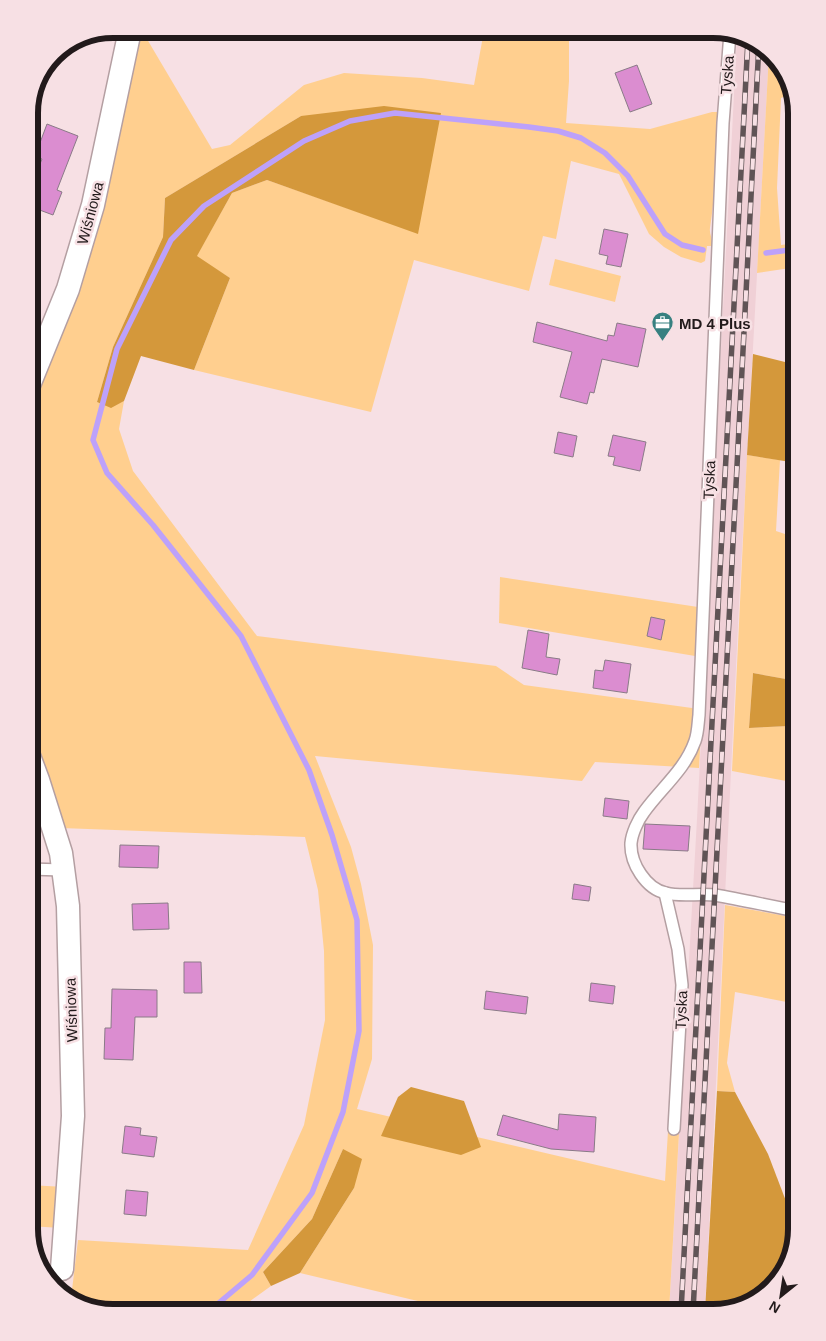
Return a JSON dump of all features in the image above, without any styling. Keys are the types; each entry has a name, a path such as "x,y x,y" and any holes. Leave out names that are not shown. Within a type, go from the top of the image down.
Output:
{"street":[{"name":"Wiśniowa","path":"38,363 68,289 93,205 128,38"},
{"name":"Wiśniowa","path":"38,780 61,853 68,906 73,1116 62,1269"}],"lane":[{"name":"Tyska","path":"674,1129 682,985 678,949 665,893 647,882 632,856 631,843 641,815 672,780 685,760 695,741 699,715 723,123 729,39"},
{"path":"38,869 63,870"},
{"path":"665,893 715,895 788,909"}],"shaded area":[{"path":"133,38 146,38 212,149 230,145 304,85 344,73 422,78 474,85 483,38 569,38 569,81 566,123 650,129 712,112 720,112 710,230 712,246 707,246 705,261 701,263 681,257 664,247 649,234 619,174 571,161 556,239 543,236 529,291 414,260 371,412 194,370 230,278 196,257 232,193 267,180 418,233 301,116 165,198 163,237 113,347 97,402 111,407 124,401 119,429 133,471 257,636 496,666 524,685 692,708 702,712 699,768 595,762 582,781 315,756 351,847 361,884 373,945 372,1059 357,1109 665,1181 668,1131 679,1133 669,1304 428,1304 300,1273 354,1188 343,1149 312,1219 263,1272 271,1286 247,1303 108,1303 88,1300 70,1290 72,1290 78,1240 248,1250 304,1125 325,1020 324,951 318,890 305,837 61,828 38,765 38,380 94,236"},
{"path":"737,41 755,50 769,62 739,606 705,1304 669,1304 697,819"},
{"path":"769,62 781,79 787,96 781,98 777,188 781,245 788,244 788,268 757,273"},
{"path":"384,106 441,113 418,234 267,180 232,193 197,256 230,278 194,370 141,356 124,401 111,408 97,402 113,347 163,237 165,198 301,116"},
{"path":"555,259 621,276 615,302 549,285"},
{"path":"753,354 788,363 788,462 747,455"},
{"path":"747,455 780,460 776,531 788,535 788,679 753,673 749,728 788,726 788,781 732,771"},
{"path":"500,577 698,607 695,656 499,623"},
{"path":"753,673 788,679 788,726 749,728"},
{"path":"725,905 788,916 788,1002 735,992 727,1063 735,1092 717,1091"},
{"path":"411,1087 464,1101 481,1147 461,1155 381,1136 398,1097"},
{"path":"717,1091 735,1092 768,1154 788,1206 788,1238 785,1253 775,1271 756,1271 756,1290 738,1300 705,1304"},
{"path":"343,1149 362,1159 354,1188 300,1273 271,1286 263,1272 312,1219"},
{"path":"38,1186 65,1187 61,1228 38,1227"}],"building":[{"path":"637,65 652,104 630,112 615,73"},
{"path":"47,124 78,136 57,190 62,192 53,215 38,209 38,169 42,159 38,157 38,148"},
{"path":"604,229 628,234 621,267 606,264 608,256 599,254"},
{"path":"537,322 607,341 608,335 614,336 617,323 646,329 638,367 602,359 594,393 590,392 587,404 560,397 572,352 533,342"},
{"path":"558,432 577,436 573,457 554,453"},
{"path":"613,435 646,442 640,471 613,465 615,457 608,456"},
{"path":"651,617 665,620 661,640 647,636"},
{"path":"528,630 549,634 546,657 560,659 557,675 522,668"},
{"path":"605,660 631,664 627,693 593,688 595,670 603,671"},
{"path":"605,798 629,801 627,819 603,816"},
{"path":"645,824 690,826 688,851 643,849"},
{"path":"120,845 159,846 158,868 119,867"},
{"path":"574,884 591,887 589,901 572,899"},
{"path":"168,903 169,929 133,930 132,904"},
{"path":"184,962 201,962 202,993 184,993"},
{"path":"591,983 615,986 613,1004 589,1001"},
{"path":"112,989 157,990 157,1017 135,1017 133,1060 104,1059 105,1028 111,1028"},
{"path":"486,991 528,997 526,1014 484,1009"},
{"path":"559,1114 596,1117 594,1152 551,1149 497,1135 503,1115 558,1130"},
{"path":"125,1126 141,1128 140,1135 157,1137 154,1157 122,1153"},
{"path":"126,1190 148,1192 146,1216 124,1214"}],"waterway":[{"path":"218,1303 252,1275 312,1193 343,1112 359,1031 357,920 332,835 309,770 241,636 153,525 107,473 93,440 117,349 171,240 204,206 304,141 350,121 395,113 529,127 558,131 581,138 605,153 628,176 665,234 682,245 703,250"},
{"path":"766,253 788,250"}],"railway":[{"path":"681,1304 748,45"},
{"path":"693,1304 758,53"}],"place":[{"name":"MD 4 Plus","path":"663,342"}]}
